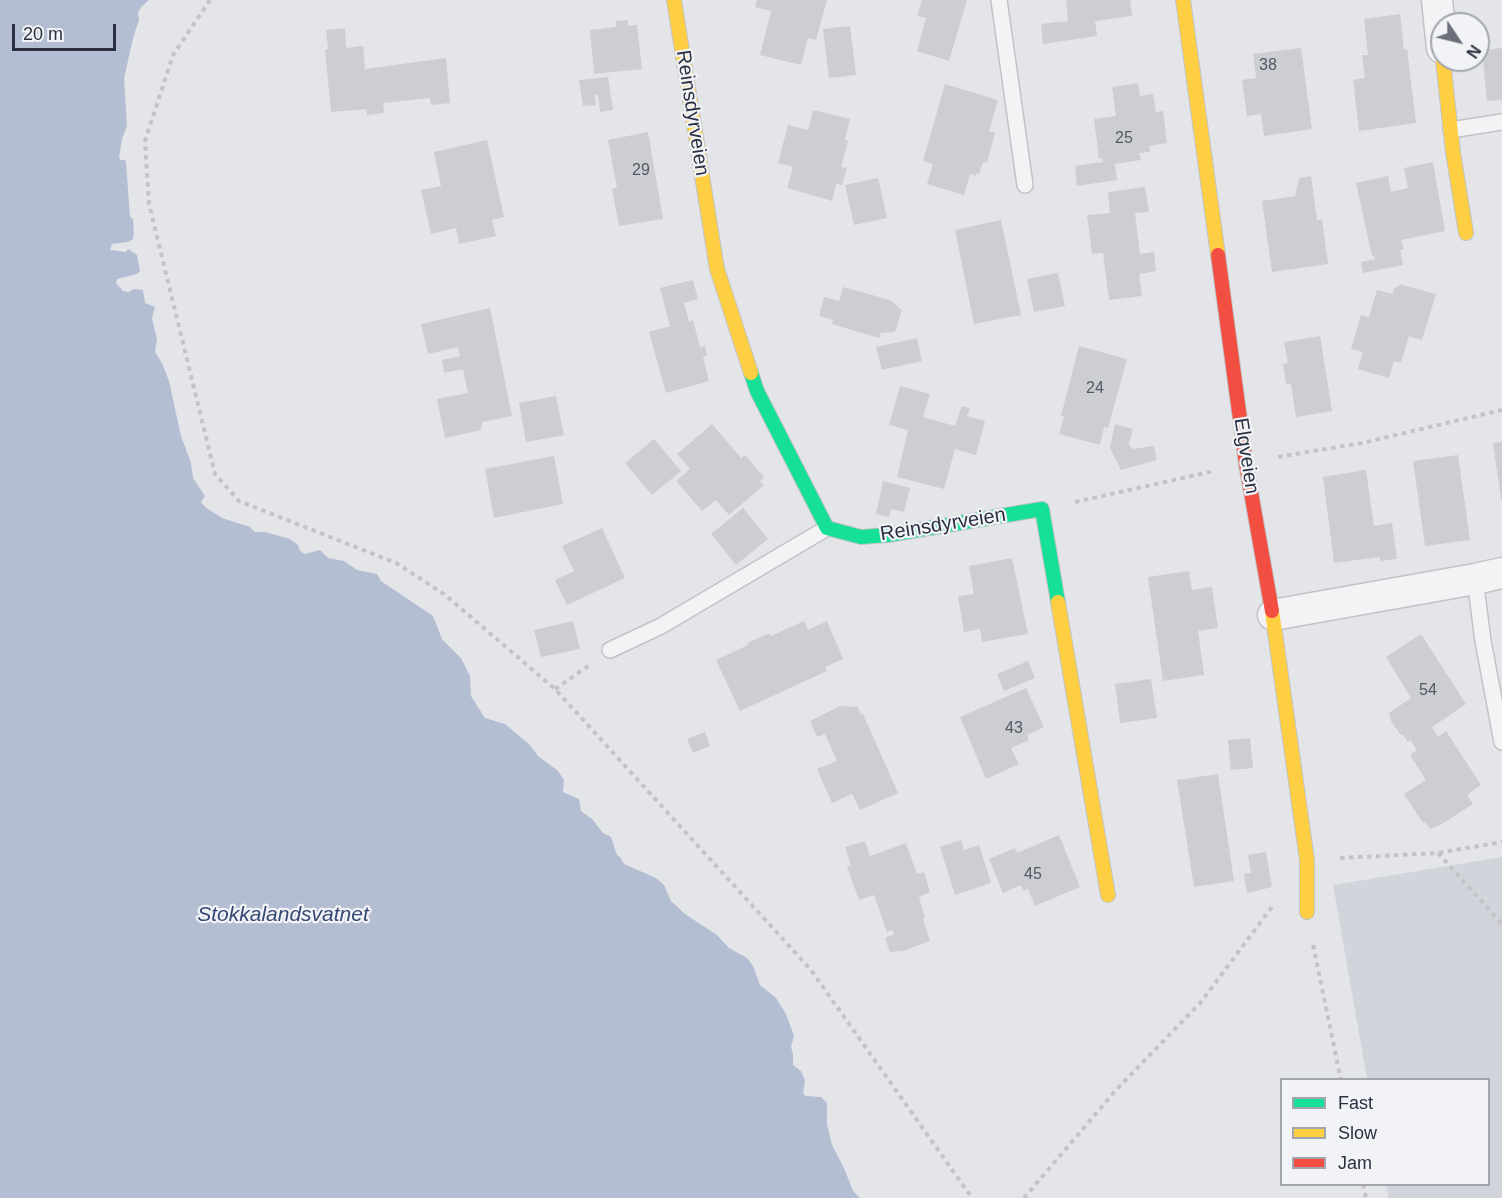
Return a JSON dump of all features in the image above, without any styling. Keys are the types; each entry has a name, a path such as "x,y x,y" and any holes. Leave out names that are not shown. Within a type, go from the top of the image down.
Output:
{"street":[{"name":"Reinsdyrveien","path":"674,0 717,269 757,390 827,528 861,537 888,535 1042,509 1108,895"},
{"name":"Elgveien","path":"1183,0 1246,464 1273,615 1307,860 1306,912"},
{"path":"1444,72 1466,233"},
{"path":"1273,615 1489,576"}],"lane":[{"path":"999,0 1025,185"},
{"path":"1451,130 1502,122"},
{"path":"610,651 661,626 827,528"},
{"path":"1489,576 1484,640 1502,742"}],"path":[{"path":"210,0 173,55 145,141 149,204 214,474 239,501 396,563 444,594 555,689 811,970 972,1198"},
{"path":"555,689 610,651"},
{"path":"1024,1198 1116,1090 1201,1002 1307,860 1438,853 1502,842"},
{"path":"1438,853 1502,924"},
{"path":"1306,912 1341,1078"}],"shaded area":[{"path":"1502,857 1502,1198 1389,1198 1386,1186 1490,1186 1490,1078 1367,1078 1333,885"}],"water":[{"name":"Stokkalandsvatnet","path":"0,0 149,0 138,13 139,20 124,79 127,126 119,158 126,162 130,217 133,219 134,234 133,239 128,242 112,244 110,250 126,252 128,249 137,255 140,271 137,274 117,279 116,283 123,291 143,290 145,303 155,307 152,318 157,339 155,352 169,381 193,478 205,496 201,502 222,518 250,527 255,532 265,532 290,539 305,554 320,550 328,558 344,561 357,570 377,574 381,581 433,616 442,639 461,658 470,676 471,696 485,718 505,724 529,744 538,756 558,771 564,780 563,792 579,799 581,811 592,819 603,833 611,837 617,855 624,864 656,878 664,885 671,901 685,914 717,935 729,948 747,958 753,966 760,985 776,998 786,1014 794,1036 791,1047 793,1065 801,1071 805,1080 803,1093 806,1096 821,1097 827,1103 827,1124 832,1145 853,1191 860,1198 0,1198"}],"building":[{"path":"757,0 827,0 816,40 808,38 801,65 760,55 771,11 755,7"},
{"path":"922,0 967,0 949,61 917,51 926,18 917,16"},
{"path":"1066,0 1130,0 1132,16 1095,21 1097,36 1043,44 1041,24 1068,21"},
{"path":"1400,14 1404,50 1407,49 1416,123 1359,131 1353,80 1365,78 1362,55 1368,55 1364,19"},
{"path":"628,20 628,26 637,25 642,69 594,74 590,30 616,27 616,21"},
{"path":"850,26 856,75 829,78 823,29"},
{"path":"345,28 346,48 363,46 365,69 446,58 450,103 431,105 430,98 383,103 384,113 367,115 366,109 331,112 325,50 328,49 326,30"},
{"path":"1301,48 1312,129 1264,136 1261,114 1247,116 1242,80 1256,78 1253,54"},
{"path":"1502,48 1502,100 1487,101 1484,72 1490,72 1490,49"},
{"path":"608,77 613,110 600,112 598,95 595,95 596,105 583,106 579,80"},
{"path":"1138,83 1140,96 1153,94 1156,112 1163,111 1167,143 1149,146 1150,152 1139,153 1141,160 1115,164 1117,180 1077,186 1075,166 1103,162 1102,158 1099,159 1094,119 1116,116 1112,87"},
{"path":"945,84 998,100 989,131 995,133 987,163 983,162 976,176 970,174 964,195 927,184 933,164 923,161"},
{"path":"813,110 850,119 845,140 848,141 841,167 847,168 842,185 836,184 832,201 787,188 793,167 778,163 788,125 808,130"},
{"path":"648,132 663,219 619,226 612,189 617,188 608,140"},
{"path":"487,140 504,217 492,220 496,236 459,244 456,228 431,234 421,190 441,186 434,152"},
{"path":"1433,162 1445,231 1401,240 1404,249 1400,250 1403,265 1363,273 1361,262 1375,259 1372,256 1356,183 1388,176 1391,192 1408,188 1404,168"},
{"path":"1311,176 1317,220 1322,219 1328,264 1272,272 1262,201 1295,196 1299,178"},
{"path":"878,178 887,218 854,225 845,185"},
{"path":"1145,187 1149,212 1135,213 1140,254 1154,252 1156,271 1139,274 1142,296 1109,300 1103,253 1092,254 1087,215 1110,213 1108,192"},
{"path":"1001,220 1021,315 974,324 955,230"},
{"path":"1058,273 1065,306 1034,312 1027,279"},
{"path":"693,280 698,299 684,303 689,321 693,320 700,347 705,346 707,356 703,357 709,381 666,393 649,332 670,326 660,288"},
{"path":"1399,284 1436,294 1422,340 1409,336 1401,363 1394,361 1389,378 1358,369 1363,352 1351,349 1361,315 1369,317 1377,290 1393,294 1394,288"},
{"path":"843,287 890,300 902,310 895,332 881,333 879,338 832,324 833,320 819,316 824,297 839,301"},
{"path":"490,308 512,416 482,422 481,430 445,438 437,399 468,393 463,369 444,373 442,360 460,356 458,347 428,354 421,324"},
{"path":"1320,336 1332,411 1296,417 1291,384 1286,384 1283,364 1288,363 1284,342"},
{"path":"917,338 922,361 882,370 876,347"},
{"path":"1079,346 1127,359 1108,428 1104,427 1100,445 1059,434 1064,417 1061,416"},
{"path":"900,386 930,394 923,417 955,426 962,406 970,408 967,416 985,421 976,455 955,449 944,489 897,477 908,430 889,425"},
{"path":"556,396 564,435 526,442 519,403"},
{"path":"712,424 741,458 745,455 764,477 760,481 764,485 729,515 716,500 702,511 676,481 690,469 677,454"},
{"path":"1115,424 1133,429 1129,444 1132,449 1154,446 1157,460 1121,470 1110,448"},
{"path":"654,439 681,471 652,495 625,463"},
{"path":"1502,442 1502,499 1501,499 1493,443"},
{"path":"1458,455 1470,540 1425,546 1413,461"},
{"path":"554,456 563,504 494,518 485,469"},
{"path":"1366,470 1374,526 1392,523 1397,559 1380,561 1380,557 1334,563 1323,477"},
{"path":"883,481 910,488 904,512 891,509 889,517 876,514"},
{"path":"743,508 768,539 736,565 711,534"},
{"path":"602,528 625,578 567,605 555,580 574,571 562,546"},
{"path":"1012,558 1028,634 982,642 980,629 964,632 958,596 974,594 969,566"},
{"path":"1189,571 1192,590 1212,587 1218,628 1198,631 1204,675 1163,681 1148,577"},
{"path":"573,621 580,649 541,657 534,630"},
{"path":"804,621 808,630 827,621 843,659 825,667 827,671 740,711 716,660 748,645 747,643 770,633 771,636"},
{"path":"1421,634 1466,704 1432,727 1438,737 1446,731 1481,785 1467,795 1473,804 1430,829 1425,822 1423,823 1404,794 1426,780 1410,755 1417,750 1410,740 1408,742 1400,734 1391,721 1389,713 1411,698 1386,657"},
{"path":"1028,661 1035,678 1004,691 997,674"},
{"path":"1151,679 1157,718 1120,723 1115,684"},
{"path":"1026,688 1044,727 1027,735 1029,740 1011,748 1019,764 986,779 960,717"},
{"path":"840,706 858,707 861,715 863,714 898,793 860,810 852,794 832,803 817,769 837,761 825,734 817,737 810,721"},
{"path":"705,732 710,746 693,753 687,739"},
{"path":"1250,738 1253,768 1231,770 1228,740"},
{"path":"1218,774 1234,881 1194,887 1177,780"},
{"path":"1059,835 1080,887 1035,906 1028,889 1023,891 1021,885 1003,893 989,859 1015,848 1017,853"},
{"path":"961,840 964,850 979,845 991,883 955,895 940,847"},
{"path":"865,841 870,856 906,843 917,874 924,872 930,892 919,897 930,941 900,952 899,950 890,953 885,938 894,934 892,930 887,932 874,895 859,900 847,867 851,865 845,847"},
{"path":"1266,852 1272,887 1247,893 1244,874 1251,873 1248,855"}],"traffic: fast":[{"path":"751,373 757,391 827,528 861,537 888,535 1042,509 1058,602"}],"traffic: slow":[{"path":"674,0 717,269 751,373"},
{"path":"1183,0 1218,255"},
{"path":"1444,72 1453,152 1466,233"},
{"path":"1058,602 1108,895"},
{"path":"1272,611 1307,860 1307,912"}],"traffic: jam":[{"path":"1218,255 1246,464 1272,611"}]}
